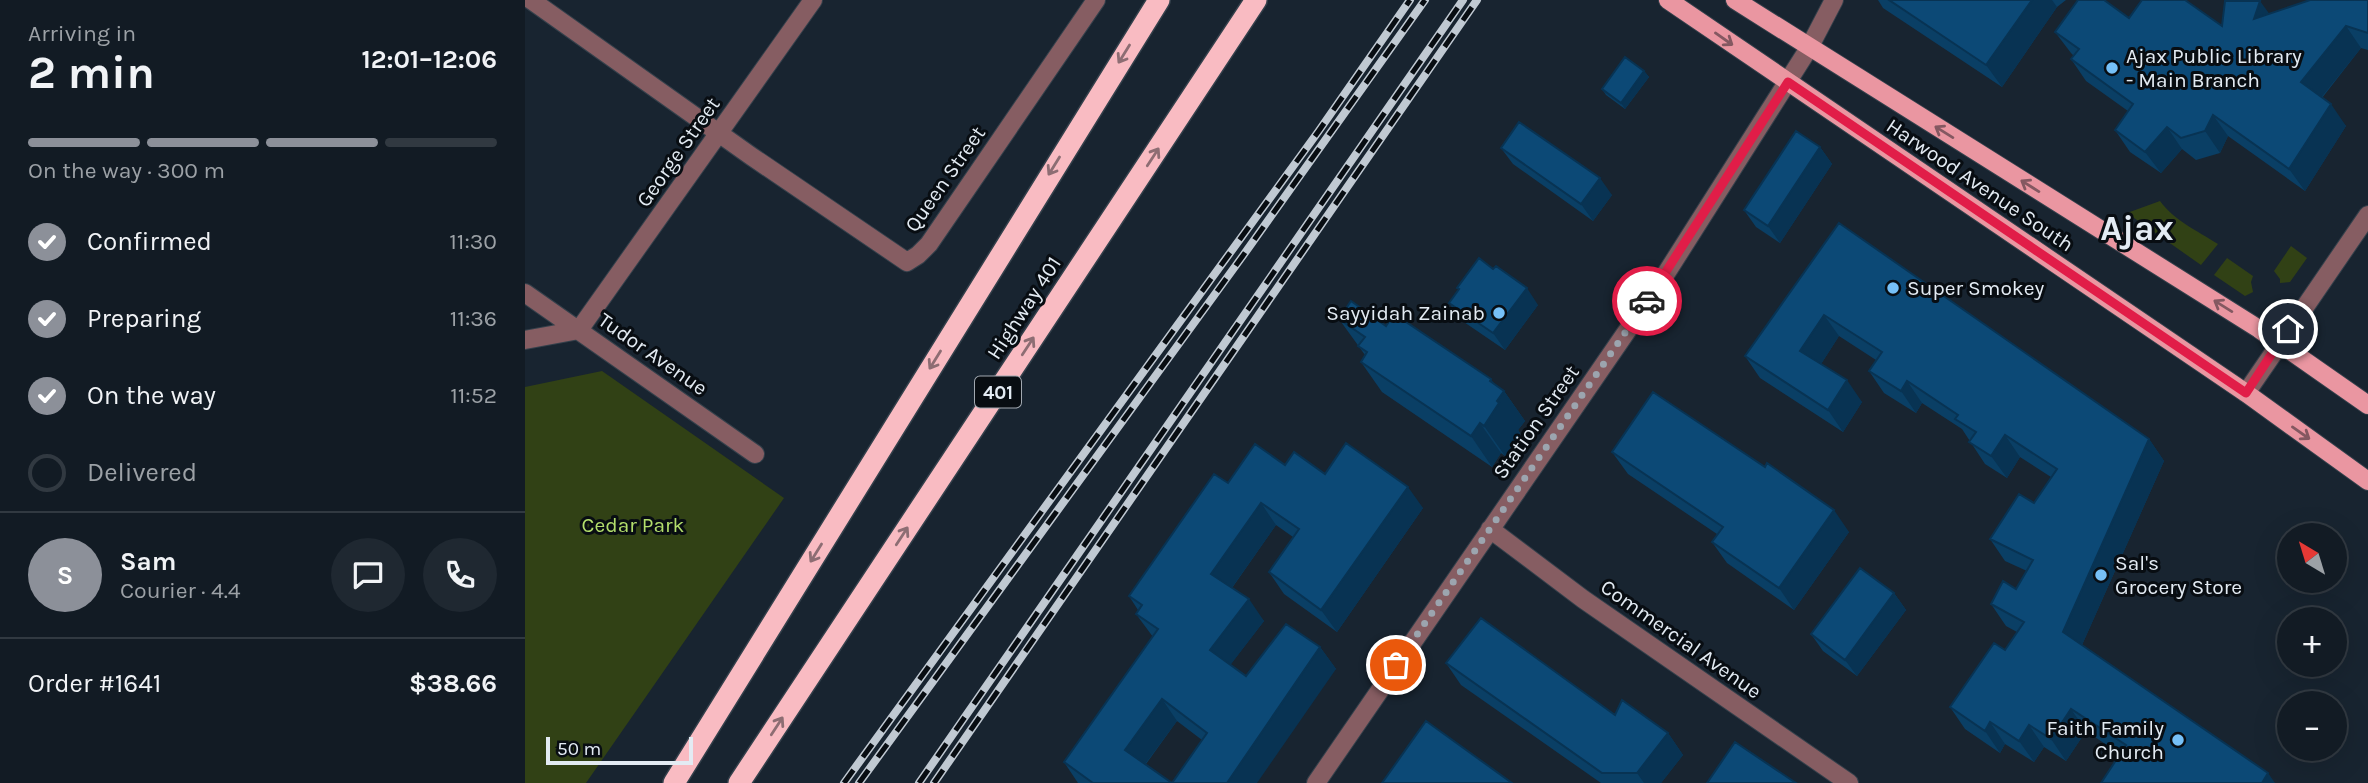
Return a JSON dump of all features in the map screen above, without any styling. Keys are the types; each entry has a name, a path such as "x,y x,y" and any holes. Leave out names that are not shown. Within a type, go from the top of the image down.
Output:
{"highway":[{"path":"674,783 1159,0"},
{"name":"Highway 401","path":"739,783 1257,0"}],"main road":[{"name":"Harwood Avenue South","path":"1668,0 2246,393 2368,481"},
{"name":"Harwood Avenue South","path":"1735,0 2280,343 2368,405"}],"street":[{"path":"531,0 719,133"},
{"name":"George Street","path":"579,330 813,0"},
{"name":"Queen Street","path":"719,133 907,262 918,256 929,244 1096,0"},
{"name":"Station Street","path":"1316,783 1660,283 1809,48 1834,0"},
{"path":"2246,393 2368,215"},
{"name":"Tudor Avenue","path":"525,293 755,454"},
{"path":"525,340 579,330"},
{"name":"Commercial Avenue","path":"1490,529 1583,599 1849,783"}],"green space":[{"path":"2160,201 2179,220 2218,244 2201,265 2127,213"},
{"path":"2291,246 2307,258 2290,282 2280,283 2274,271"},
{"path":"2227,258 2253,276 2253,292 2245,296 2214,275"},
{"name":"Cedar Park","path":"602,371 784,498 586,783 525,783 525,387"}],"building":[{"path":"1889,0 2032,0 1986,65"},
{"path":"2078,0 2104,0 2129,18 2142,0 2185,0 2222,26 2225,1 2260,1 2254,19 2310,0 2368,0 2368,33 2346,26 2301,82 2331,104 2289,169 2213,115 2205,131 2181,138 2167,127 2145,152 2115,130 2133,104 2071,59 2079,49 2055,32"},
{"path":"1625,57 1644,71 1621,103 1602,89"},
{"path":"1519,122 1600,178 1581,204 1501,148"},
{"path":"1796,131 1820,147 1768,226 1744,210"},
{"path":"1839,223 2149,439 2063,632 2268,773 2262,783 2101,783 2126,745 2071,709 2051,739 2029,725 2019,741 1990,722 1985,731 1950,707 1994,643 2005,650 2024,622 1991,604 2003,581 2016,589 2033,560 1990,539 2019,494 2034,503 2057,469 2005,435 1991,456 1969,442 1976,432 1955,419 1958,415 1907,381 1901,391 1869,371 1882,352 1824,315 1800,351 1847,380 1828,410 1745,356"},
{"path":"1479,258 1493,269 1496,266 1527,288 1493,333 1449,303"},
{"path":"1351,301 1386,326 1394,314 1491,379 1490,381 1504,391 1484,426 1480,423 1471,436 1361,362 1367,352 1358,346 1365,337 1339,319"},
{"path":"1653,392 1765,467 1767,463 1834,510 1779,588 1712,542 1723,527 1612,452"},
{"path":"1346,443 1408,487 1321,610 1269,572 1299,529 1261,503 1211,574 1249,599 1210,650 1246,676 1286,624 1320,647 1227,783 1093,783 1064,762 1158,629 1136,614 1142,605 1129,596 1214,474 1228,483 1255,444 1285,465 1294,452 1325,474","holes":["1162,699 1207,733 1172,783 1125,750"]},
{"path":"1860,568 1894,593 1845,660 1811,634"},
{"path":"1481,618 1615,715 1622,700 1668,733 1637,773 1602,773 1446,663"},
{"path":"1426,721 1512,783 1382,783"},
{"path":"1735,742 1796,783 1707,783"}],"railway":[{"path":"844,783 1318,132 1410,0"},
{"path":"859,783 1242,257 1425,0"},
{"path":"919,783 1463,0"},
{"path":"934,783 1477,0"}],"way so far":[{"path":"1396,665 1647,301"}],"place":[{"name":"Ajax Public Library - Main Branch","path":"2112,68"},
{"name":"Super Smokey","path":"1893,288"},
{"name":"Sayyidah Zainab","path":"1499,313"},
{"name":"Sal's Grocery Store","path":"2101,575"},
{"name":"Faith Family Church","path":"2178,740"}],"district":[{"name":"Ajax","path":"2137,228"}],"route":[{"path":"1647,301 1788,82 2246,393 2288,329"}]}
